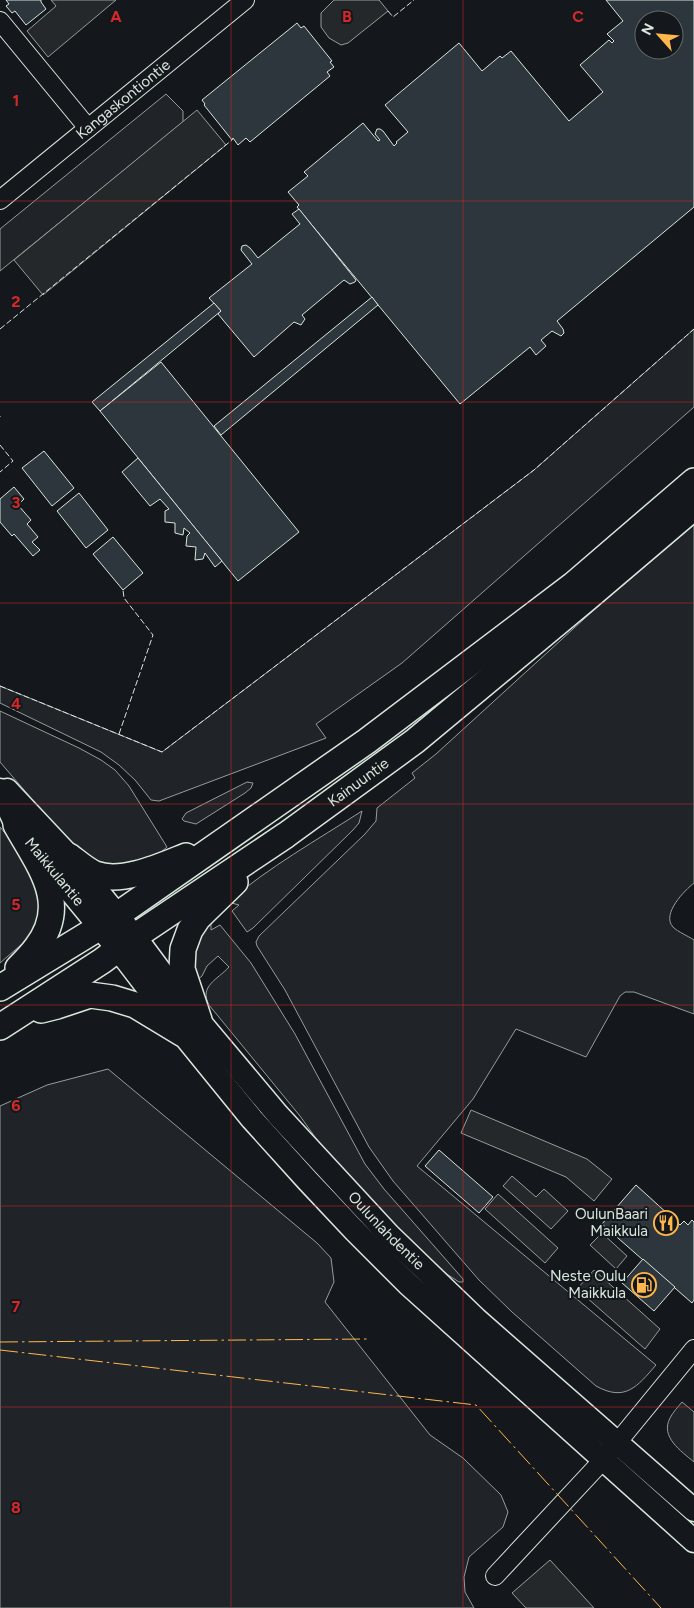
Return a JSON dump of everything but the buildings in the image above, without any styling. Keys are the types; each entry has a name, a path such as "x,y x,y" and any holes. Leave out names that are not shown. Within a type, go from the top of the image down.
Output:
{"highway":[{"name":"Kainuuntie","path":"0,987 108,922 367,741 572,585 694,481"},
{"name":"Kainuuntie","path":"0,1027 102,962 126,943 286,834 415,740 578,606 694,506"},
{"path":"0,987 37,948 49,925 53,910 51,893 41,869 16,825"},
{"path":"191,1027 181,958 186,939 198,918 286,834"},
{"path":"69,856 92,873 112,877 156,868 224,841"},
{"path":"21,1014 57,1006 90,995 112,998 135,1005 191,1027"}],"main road":[{"name":"Maikkulantie","path":"0,782 69,856 108,922"},
{"name":"Maikkulantie","path":"0,790 16,825 108,922"},
{"name":"Oulunlahdentie","path":"108,922 191,1027 252,1119 408,1284 610,1452 694,1510"},
{"name":"Oulunlahdentie","path":"610,1452 694,1541"}],"street":[{"name":"Kangaskontiontie","path":"0,200 245,0"},
{"path":"0,21 88,128"},
{"path":"494,1576 610,1452 694,1350"}],"shaded area":[{"path":"51,0 116,0 48,57 27,31 56,6"},
{"path":"334,0 379,0 388,11 348,43 341,45 329,38 321,27 321,13"},
{"path":"166,94 183,111 183,122 0,271 0,229"},
{"path":"197,110 226,145 43,295 14,260"},
{"path":"694,329 694,407 402,663 316,724 326,738 159,801 151,800 135,780 101,752 0,703 0,686 162,752 534,470"},
{"path":"694,525 694,883 685,891 672,909 670,922 678,931 694,940 694,1014 634,992 625,992 620,996 586,1057 516,1029 473,1099 417,1166 656,1365 636,1386 630,1390 615,1393 596,1386 512,1312 479,1280 393,1181 369,1147 285,990 256,942 259,936 365,834 376,821 377,808 415,778 412,773 436,754 595,609"},
{"path":"0,711 79,748 115,770 129,786 167,847 161,852 170,854 113,868 85,857 61,833 0,762"},
{"path":"247,782 253,783 251,788 245,793 196,824 182,819 186,813"},
{"path":"362,811 359,823 353,830 247,932 232,911 239,905 228,902 277,865"},
{"path":"0,827 31,865 40,881 39,919 29,938 0,963"},
{"path":"211,918 211,930 220,925 251,963 295,1034 365,1164 384,1189 463,1279 463,1282 459,1282 436,1267 416,1249 330,1158 300,1116 209,1005 206,998 208,988 229,967 218,956 207,966 202,976 196,981 191,951"},
{"path":"108,1069 317,1243 331,1258 334,1282 325,1302 430,1435 463,1458 501,1495 508,1512 503,1527 469,1557 464,1577 465,1592 474,1608 0,1608 0,1106 47,1085"},
{"path":"471,1110 587,1159 612,1179 594,1201 566,1177 461,1133"},
{"path":"512,1176 536,1197 544,1189 568,1211 551,1229 503,1186"},
{"path":"498,1194 558,1248 545,1263 485,1209"},
{"path":"602,1233 627,1256 616,1269 590,1245"},
{"path":"594,1270 660,1329 645,1349 577,1289"},
{"path":"682,1402 694,1412 694,1462 673,1443 668,1431 670,1418"},
{"path":"550,1560 594,1608 526,1608 512,1593"}],"fence":[{"path":"388,11 393,17 414,0"},
{"path":"0,329 232,140"},
{"path":"0,686 162,752 534,470 694,329"},
{"path":"0,445 13,461 0,472"},
{"path":"119,734 153,635 124,598 123,590"}],"power":[{"path":"0,1342 367,1339"},
{"path":"0,1350 476,1405 661,1608"}],"place":[{"name":"OulunBaari Maikkula","path":"666,1223"},
{"name":"Neste Oulu Maikkula","path":"644,1285"}]}
